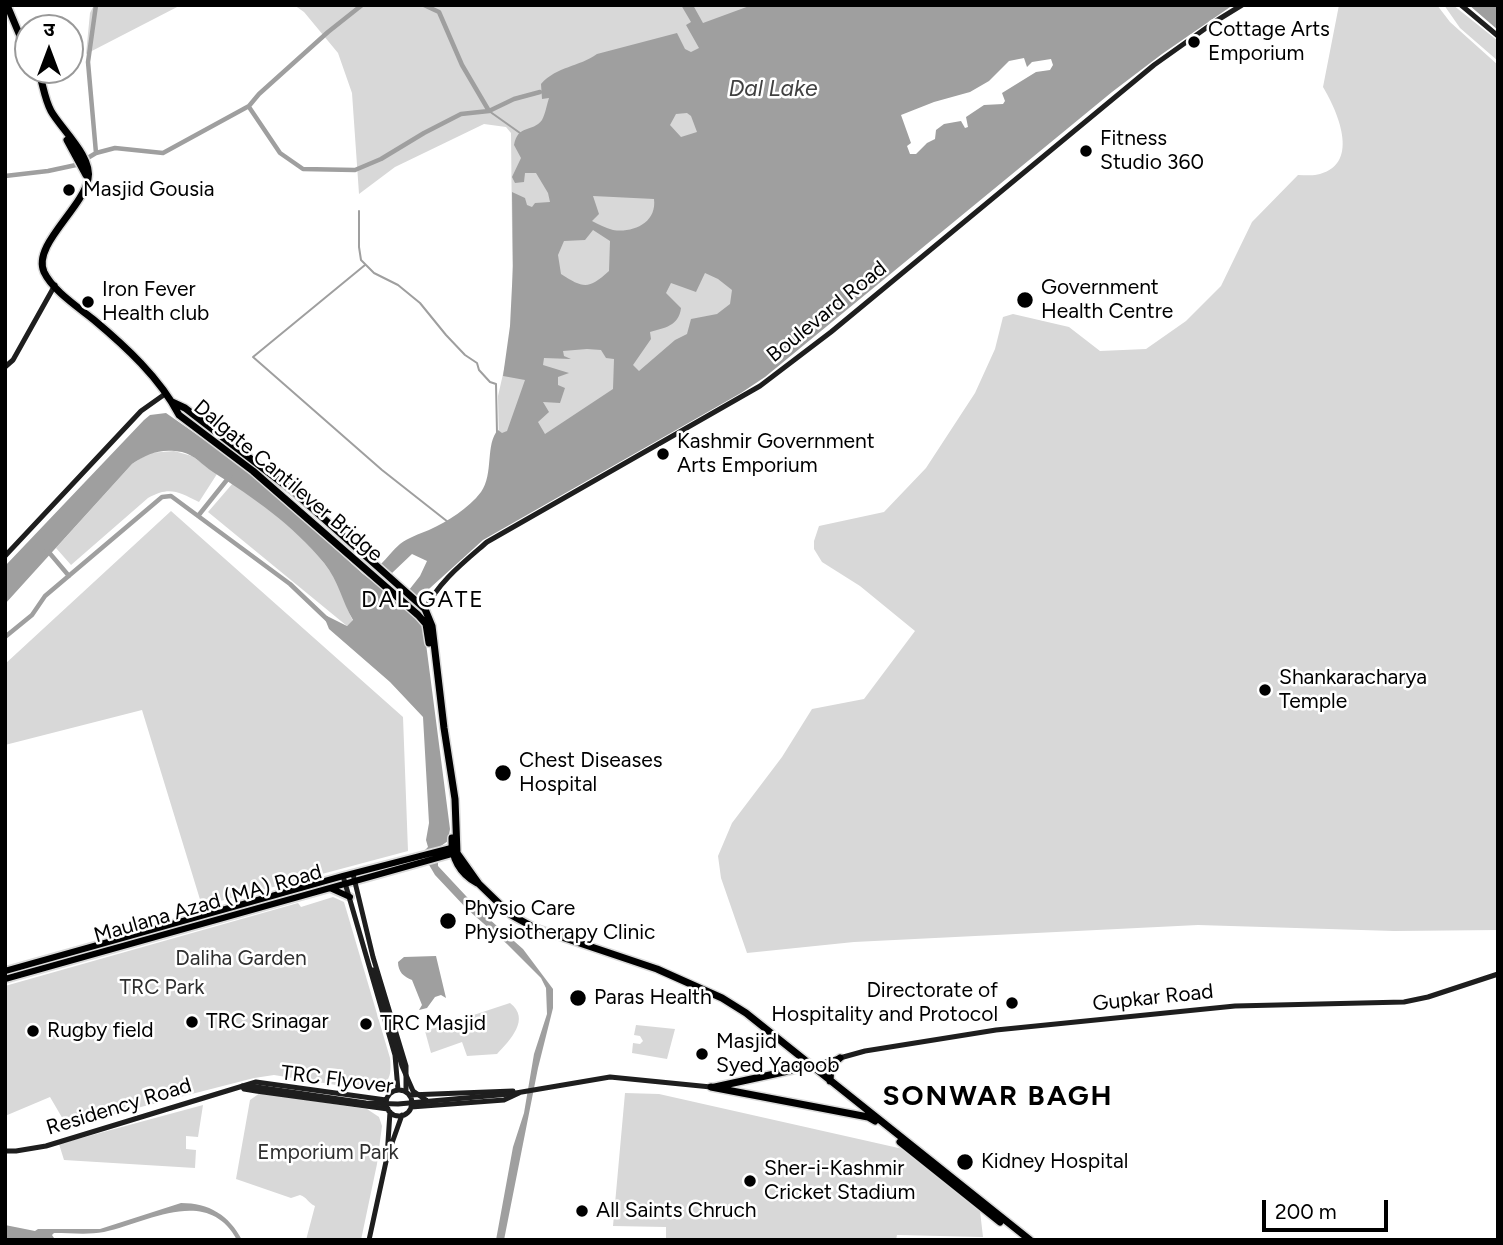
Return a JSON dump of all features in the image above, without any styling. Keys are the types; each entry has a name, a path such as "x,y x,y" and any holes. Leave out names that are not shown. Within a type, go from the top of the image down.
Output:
{"highway":[{"path":"41,84 50,107 87,171 88,182 42,255 45,273 55,285"},
{"name":"Dalgate Cantilever Bridge","path":"55,285 107,332 172,402 178,415 338,538 422,619"},
{"path":"338,538 423,606 432,626 449,779 452,851 479,884 512,915 535,928 657,969 722,998 746,1013 1023,1240"},
{"path":"422,619 428,637 449,779"},
{"path":"791,1049 791,1072"},
{"path":"830,1081 831,1065 839,1058"},
{"path":"711,1087 811,1066"},
{"path":"711,1087 872,1117"},
{"path":"882,1125 1030,1240"}],"main road":[{"name":"Boulevard Road","path":"422,619 423,606 436,590 487,542 765,382 831,332 1154,65 1242,5"},
{"path":"1461,5 1498,36"},
{"path":"5,367 13,360 55,285"},
{"path":"5,556 141,411 165,394"},
{"name":"Maulana Azad (MA) Road","path":"5,971 452,851"},
{"path":"354,877 373,957 406,1066 411,1107"},
{"path":"344,879 395,1055 398,1090"},
{"name":"Maulana Azad (MA) Road","path":"5,979 330,888 344,879"},
{"path":"330,888 350,897"},
{"name":"TRC Flyover","path":"373,957 373,967 411,1088 428,1101"},
{"path":"366,960 373,967"},
{"name":"Gupkar Road","path":"811,1066 865,1051 996,1030 1200,1009 1404,1002 1429,997 1498,974"},
{"path":"369,1240 387,1157 402,1115 411,1107 504,1100 522,1092 542,1088 619,1077 711,1087"},
{"name":"Residency Road","path":"5,1151 46,1146 256,1082 386,1100"},
{"name":"TRC Flyover","path":"242,1086 366,1103 397,1104 522,1092"},
{"name":"Residency Road","path":"242,1086 244,1089 389,1111"},
{"path":"387,1157 389,1111 386,1100 390,1093 398,1090 408,1094 503,1090 522,1092"},
{"path":"389,1111 402,1115"}],"green space":[{"path":"94,5 181,5 86,54 90,13"},
{"path":"294,5 887,5 854,84 885,188 500,500 498,396 513,330 511,133 506,127 484,124 395,167 359,194 352,93 338,53 304,12"},
{"path":"1339,5 1437,5 1450,22 1498,65 1498,930 1394,931 1198,925 854,942 747,953 721,878 718,856 732,823 782,757 812,709 864,699 915,631 860,586 822,562 814,549 819,526 884,512 926,468 975,393 995,349 1003,317 1013,314 1069,327 1100,351 1146,349 1186,321 1221,286 1252,222 1298,175 1320,174 1332,168 1340,159 1343,148 1339,122 1323,87"},
{"path":"1444,5 1453,5 1498,41 1498,61 1460,28"},
{"path":"174,451 192,456 217,474 199,502 168,491 148,498 71,565 56,548 132,464 149,453"},
{"path":"233,483 260,501 289,526 327,567 336,580 353,621 347,626 208,512"},
{"path":"171,511 403,717 408,851 202,906 142,710 5,745 5,664"},
{"name":"TRC Srinagar","path":"333,897 344,902 390,1058 390,1073 382,1086 361,1089 274,1075 67,1126 50,1097 5,1116 5,986 298,903 301,907"},
{"path":"510,1003 516,1009 519,1022 512,1036 497,1054 467,1056 462,1042 431,1053 425,1031"},
{"path":"636,1025 675,1029 667,1059 632,1053 633,1043 640,1044 643,1041 640,1036 634,1035"},
{"name":"Emporium Park","path":"260,1093 367,1109 379,1117 382,1126 377,1164 361,1240 306,1240 315,1206 300,1195 291,1198 236,1179 250,1100"},
{"path":"625,1093 659,1094 903,1149 980,1211 983,1237 897,1235 896,1240 666,1240 666,1227 613,1226"},
{"path":"203,1105 198,1137 186,1136 186,1149 196,1150 195,1168 64,1160 59,1144"}],"water":[{"name":"Dal Lake","path":"681,5 693,5 703,23 752,5 1233,5 1112,92 765,377 483,540 419,598 411,610 423,626 425,636 450,829 448,841 438,848 438,866 480,911 523,949 553,989 553,1008 538,1068 504,1240 496,1240 513,1147 524,1113 534,1054 547,1014 546,988 541,978 435,875 422,853 428,847 426,840 429,823 423,717 390,682 329,629 325,619 327,616 347,626 353,620 329,570 299,536 258,502 191,455 168,451 149,454 132,464 5,604 5,566 144,420 150,415 166,413 249,471 363,574 404,605 414,595 409,590 427,561 412,554 392,573 381,564 400,544 450,519 481,492 487,477 494,436 498,430 502,433 507,431 525,380 503,376 510,326 513,266 512,192 525,198 527,205 532,207 535,203 550,202 548,193 536,173 525,173 524,182 515,183 512,177 521,158 514,145 516,138 522,131 538,124 545,112 549,98 542,99 541,84 561,70 597,54 677,33 685,49 691,52 699,48 686,25 691,22","holes":["1024,58 1027,67 1032,62 1051,59 1053,65 1050,70 1036,72 1002,93 1005,101 1003,104 984,105 966,117 968,127 965,128 961,121 944,124 936,130 935,139 916,154 910,154 907,146 911,143 901,115 970,92 989,81 1009,61","687,113 691,116 697,132 681,137 670,125 676,114","593,196 654,199 652,214 636,228 613,230 592,221 599,214","593,230 610,241 609,271 586,285 561,274 558,255 564,241 585,240","705,273 732,290 730,304 717,314 691,319 687,334 675,340 639,371 633,365 651,339 650,332 670,325 680,314 681,308 666,293 671,283 696,292","601,350 606,358 614,359 613,389 545,434 538,422 549,412 543,402 560,403 565,388 558,385 558,377 569,373 543,365 544,358 571,359 564,356 563,351"]},
{"path":"1469,5 1498,5 1498,30"},
{"path":"436,956 446,998 441,995 435,997 427,1008 419,1010 422,1005 412,980 402,974 398,962 404,957"},
{"path":"181,1203 201,1205 217,1212 231,1224 242,1240 237,1240 224,1223 210,1214 193,1211 158,1216 104,1232 52,1235 54,1238 68,1240 5,1240 5,1225 35,1231 100,1229"}],"waterway":[{"path":"96,5 88,62 96,153"},
{"path":"5,176 76,165 96,153 115,148 163,153 249,106 328,32 362,5"},
{"path":"424,5 439,12 462,65 489,111"},
{"path":"249,107 280,153 303,169 355,170 381,159 461,114 489,111 514,99 540,92"},
{"path":"489,111 520,133"},
{"path":"359,211 361,260 374,273 398,285 420,303 446,335 465,355 477,363 479,370 490,382 496,384 497,433"},
{"path":"365,265 253,357 382,470 448,522"},
{"path":"198,516 230,476"},
{"path":"5,637 32,615 45,596 162,497 171,496 290,584 330,622"},
{"path":"47,550 69,576"}],"place":[{"name":"Cottage Arts Emporium","path":"1194,42"},
{"name":"Fitness Studio 360","path":"1086,151"},
{"name":"Masjid Gousia","path":"69,190"},
{"name":"Government Health Centre","path":"1025,300"},
{"name":"Iron Fever Health club","path":"88,302"},
{"name":"Kashmir Government Arts Emporium","path":"663,454"},
{"name":"Shankaracharya Temple","path":"1265,690"},
{"name":"Chest Diseases Hospital","path":"503,773"},
{"name":"Physio Care Physiotherapy Clinic","path":"448,921"},
{"name":"Paras Health","path":"578,998"},
{"name":"Directorate of Hospitality and Protocol","path":"1012,1003"},
{"name":"TRC Srinagar","path":"192,1022"},
{"name":"TRC Masjid","path":"366,1024"},
{"name":"Rugby field","path":"33,1031"},
{"name":"Masjid Syed Yaqoob","path":"702,1054"},
{"name":"Kidney Hospital","path":"965,1162"},
{"name":"Sher-i-Kashmir Cricket Stadium","path":"750,1181"},
{"name":"All Saints Chruch","path":"582,1211"}],"district":[{"name":"DAL GATE","path":"423,600"},
{"name":"SONWAR BAGH","path":"998,1097"}],"park label":[{"name":"Daliha Garden","path":"241,959"},
{"name":"TRC Park","path":"162,988"}]}
